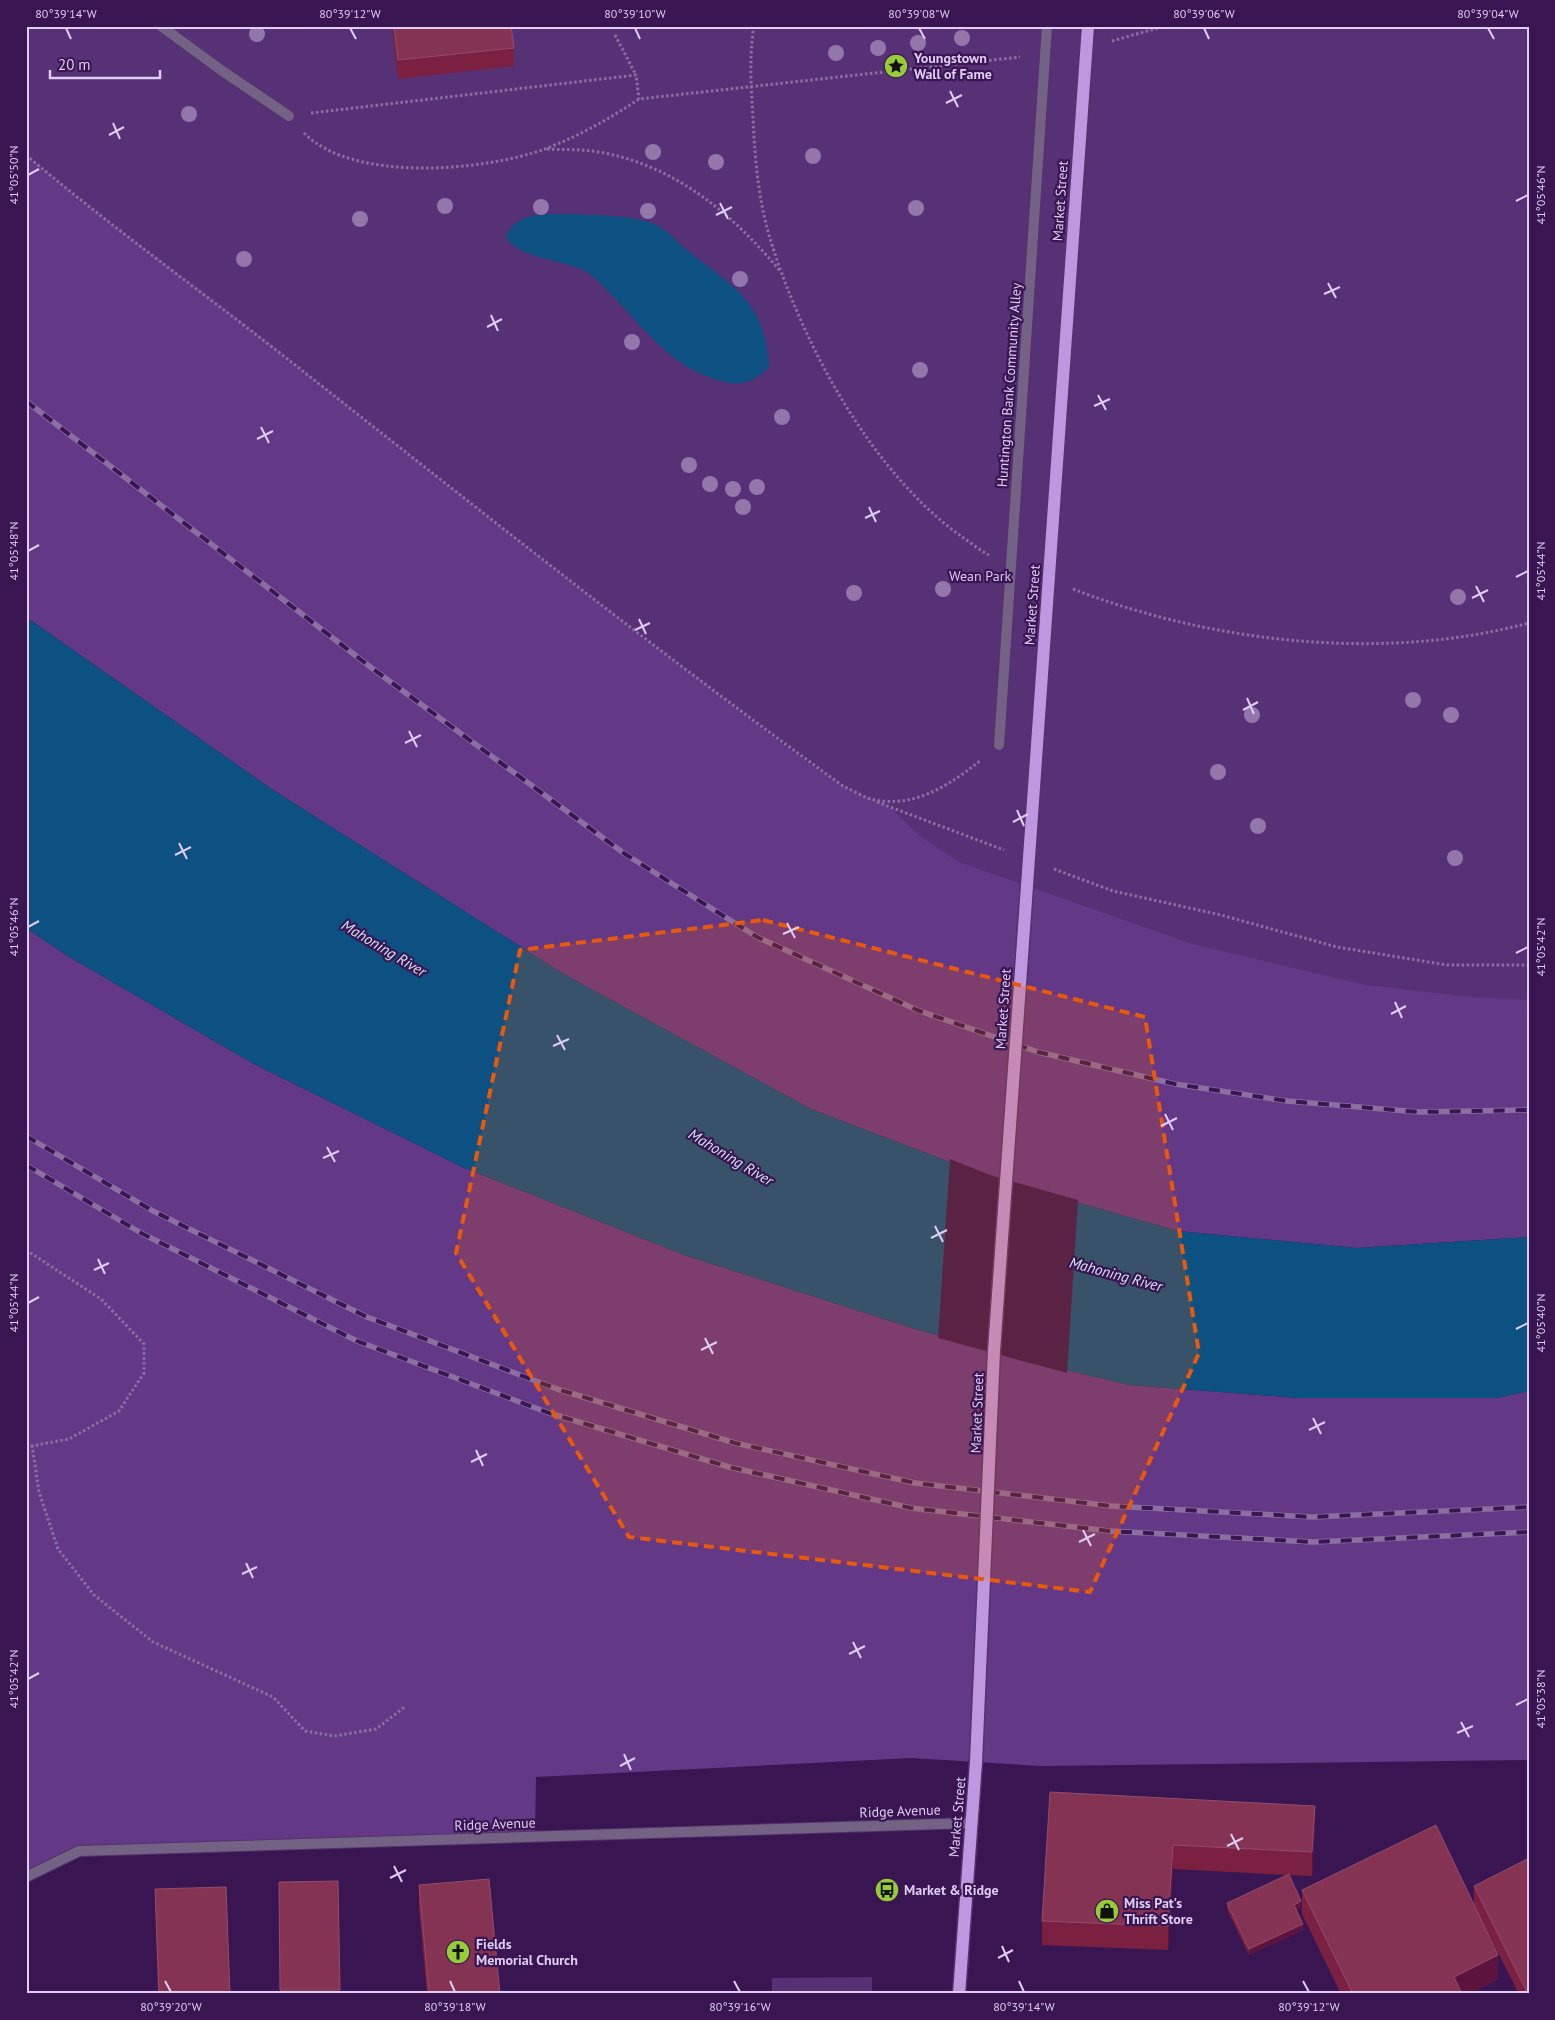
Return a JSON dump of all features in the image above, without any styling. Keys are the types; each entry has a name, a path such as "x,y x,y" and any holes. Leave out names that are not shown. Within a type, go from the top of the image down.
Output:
{"main road":[{"name":"Market Street","path":"959,1994 976,1762 995,1341 1088,26"}],"street":[{"path":"161,26 220,70 289,116"},
{"name":"Huntington Bank Community Alley","path":"999,745 1047,26"},
{"name":"Ridge Avenue","path":"26,1877 79,1850 971,1823"}],"path":[{"path":"1107,42 1164,26"},
{"path":"615,35 636,75 639,99"},
{"path":"289,116 316,146 340,156 368,163 443,168 508,158 544,149 609,119 639,99 1045,54"},
{"path":"289,116 636,75"},
{"path":"544,149 593,152 627,160 663,173 693,188 725,213 753,239 782,275"},
{"path":"26,155 82,201 216,302 717,693 843,786 874,800 1012,853"},
{"path":"874,800 893,802 924,796 954,782 999,745"},
{"path":"1048,867 1113,891 1221,915 1337,947 1447,965 1529,965"},
{"path":"26,1250 101,1298 144,1344 144,1373 119,1411 69,1439 26,1446"},
{"path":"32,1446 39,1492 58,1549 94,1595 153,1642 273,1697 305,1731 334,1736 376,1730 406,1706"}],"highlighted area":[{"path":"763,920 1145,1017 1199,1353 1090,1592 629,1537 456,1253 520,950"}],"green space":[{"name":"Wean Park","path":"26,26 1529,26 1529,1237 26,617"},
{"path":"872,1977 872,1994 772,1994 772,1978"}],"shaded area":[{"path":"26,155 794,753 845,786 866,797 883,801 920,836 959,862 1192,944 1366,985 1470,997 1529,1000 1529,1237 1357,1248 1178,1231 989,1177 811,1109 562,973 273,790 26,617"},
{"path":"26,928 66,955 254,1064 462,1167 684,1255 912,1328 1020,1359 1129,1385 1299,1398 1497,1398 1529,1391 1529,1760 1041,1766 911,1758 536,1777 535,1836 79,1851 26,1877"}],"water":[{"path":"542,214 598,215 629,218 652,223 662,228 733,286 744,298 754,311 761,326 769,367 749,381 728,383 696,372 683,364 658,344 615,298 587,272 519,250 511,244 506,236 512,227 526,218"},
{"name":"Mahoning River","path":"26,617 273,790 562,973 811,1109 989,1177 1178,1231 1357,1248 1529,1237 1529,1391 1497,1398 1299,1398 1129,1385 1020,1359 912,1328 684,1255 462,1167 254,1064 66,955 26,928"}],"pier":[{"path":"950,1159 990,1175 1078,1200 1067,1373 938,1338"}],"building":[{"path":"394,26 511,26 514,48 398,60"},
{"name":"Miss Pat's Thrift Store","path":"1050,1792 1315,1806 1312,1852 1173,1845 1168,1926 1042,1921"},
{"path":"1436,1825 1498,1955 1454,1977 1462,1994 1353,1994 1302,1890"},
{"path":"1529,1858 1529,1994 1528,1994 1474,1886"},
{"path":"1289,1874 1301,1901 1294,1905 1303,1924 1249,1949 1227,1903"},
{"name":"Fields Memorial Church","path":"489,1879 500,1994 429,1994 419,1885"},
{"path":"338,1881 340,1990 280,1990 279,1882"},
{"path":"226,1887 230,1994 159,1994 155,1889"}],"railway":[{"path":"26,401 373,669 625,854 757,937 917,1010 1038,1052 1175,1084 1287,1101 1419,1112 1529,1110"},
{"path":"26,1136 153,1211 367,1317 557,1389 735,1443 915,1483 1111,1506 1313,1517 1529,1507"},
{"path":"26,1165 141,1233 357,1341 549,1413 729,1467 911,1508 1109,1531 1313,1542 1529,1532"}],"place":[{"name":"Youngstown Wall of Fame","path":"896,66"},
{"name":"Market & Ridge","path":"887,1890"},
{"name":"Miss Pat's Thrift Store","path":"1107,1911"},
{"name":"Fields Memorial Church","path":"458,1952"}]}
